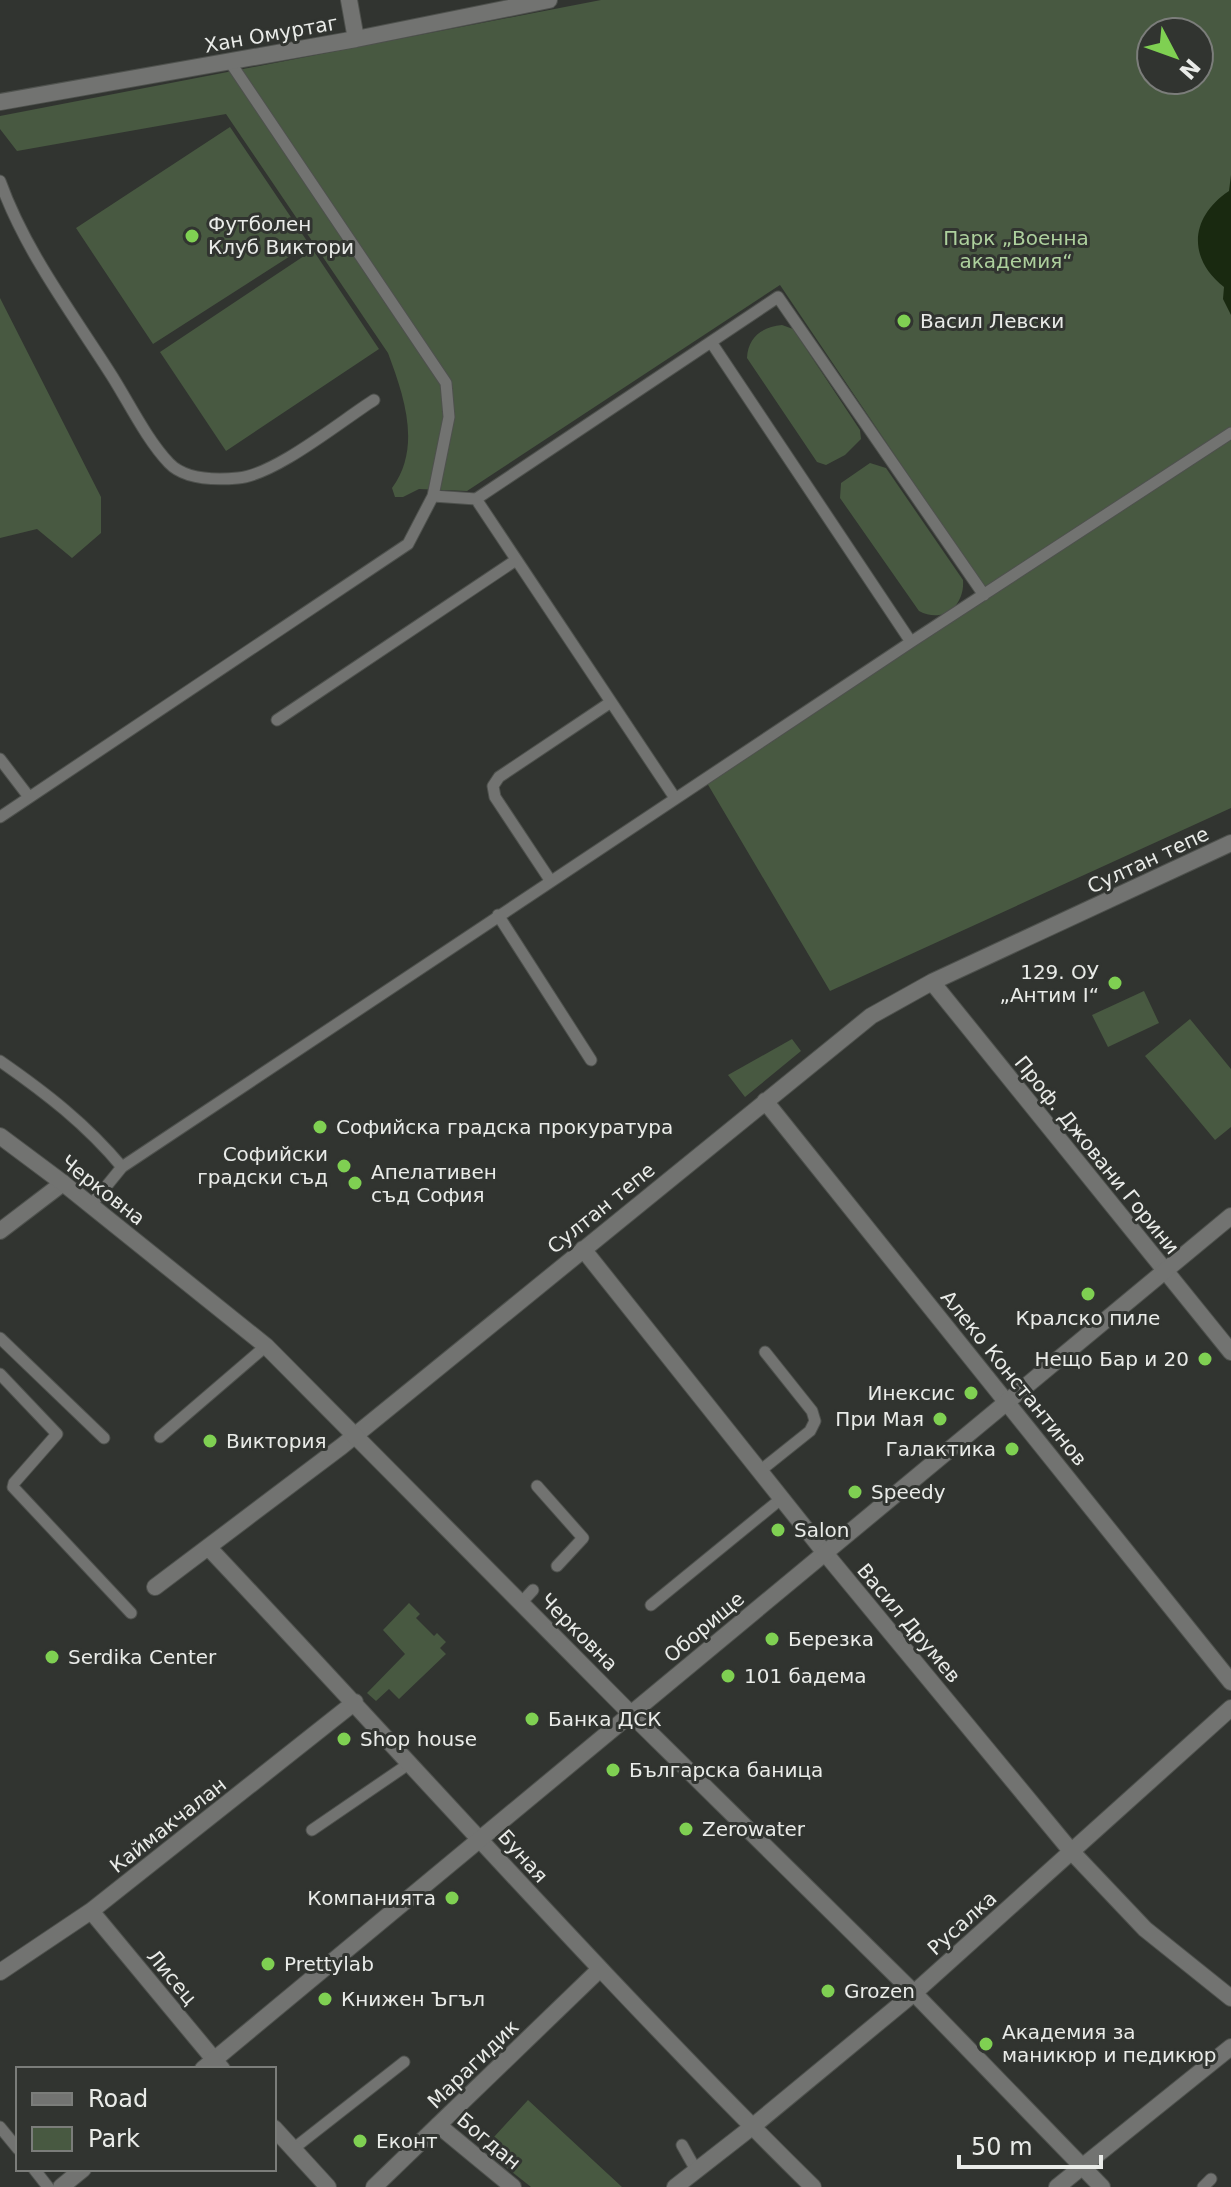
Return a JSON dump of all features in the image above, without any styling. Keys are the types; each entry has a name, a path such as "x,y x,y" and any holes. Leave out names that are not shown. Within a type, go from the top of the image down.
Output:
{"street":[{"path":"349,0 356,39"},
{"name":"Хан Омуртаг","path":"0,102 356,39 549,0"},
{"name":"Султан тепе","path":"155,1587 355,1436 871,1016 932,982 1231,843"},
{"name":"Проф. Джовани Горини","path":"932,982 1231,1352"},
{"name":"Алеко Константинов","path":"765,1101 1231,1682"},
{"name":"Черковна","path":"0,1136 266,1346 355,1436 527,1597 631,1714 914,1993 1102,2187"},
{"path":"0,1231 63,1183"},
{"name":"Оборище","path":"213,2066 480,1839 1231,1216"},
{"name":"Васил Друмев","path":"583,1249 825,1553 1071,1851 1145,1929 1231,1998"},
{"name":"Буная","path":"208,1547 355,1702 599,1970 813,2187"},
{"name":"Каймакчалан","path":"0,1972 91,1911 355,1702"},
{"name":"Русалка","path":"675,2187 914,1993 1231,1708"},
{"name":"Лисец","path":"91,1911 213,2066"},
{"name":"Марагидик","path":"374,2187 599,1970"},
{"path":"1057,2187 1231,2047"},
{"name":"Богдан","path":"438,2125 513,2187"},
{"path":"276,2130 328,2187"},
{"path":"61,2187 81,2171"}],"lane":[{"path":"0,817 408,544 433,496 449,417 446,383 230,62"},
{"path":"0,181 9,205 39,261 111,376 169,464 184,474 241,478 269,470 374,400"},
{"path":"433,496 476,499 778,297 984,595"},
{"path":"711,342 911,642"},
{"path":"91,1205 122,1167 550,880 1231,433"},
{"path":"476,499 675,798"},
{"path":"277,720 516,560"},
{"path":"550,880 495,797 493,786 499,777 611,702"},
{"path":"0,759 29,797"},
{"path":"498,915 591,1060"},
{"path":"0,1061 54,1099 96,1137 122,1167"},
{"path":"0,1338 104,1438"},
{"path":"160,1437 266,1346"},
{"path":"760,1471 810,1431 815,1421 812,1411 765,1352"},
{"path":"0,1374 57,1434 13,1487 131,1613"},
{"path":"537,1486 583,1538 557,1566"},
{"path":"651,1605 782,1498"},
{"path":"312,1830 410,1763"},
{"path":"293,2149 404,2062"},
{"path":"0,2127 16,2147"},
{"path":"682,2145 696,2170"},
{"path":"36,2171 48,2187"}],"green space":[{"name":"Парк „Военна академия“","path":"601,0 1231,0 1231,808 830,991 707,783 988,593 780,285 467,491 419,489 403,497 395,497 392,488 401,472 408,439 400,386 388,353 226,114 17,151 0,129 0,116"},
{"name":"Футболен Клуб Виктори","path":"230,127 309,244 153,344 76,228"},
{"path":"313,250 379,349 226,451 160,352"},
{"path":"0,298 101,497 101,533 72,558 37,529 0,538"},
{"path":"782,325 793,329 860,430 861,439 845,455 826,465 817,462 747,358 750,344 757,334"},
{"path":"870,463 886,468 963,580 960,598 944,614 919,611 840,498 841,483"},
{"path":"1144,991 1159,1023 1108,1047 1092,1015"},
{"path":"1190,1019 1231,1069 1231,1127 1215,1140 1145,1056"},
{"path":"792,1039 801,1051 745,1097 728,1075"},
{"path":"409,1603 420,1614 416,1618 434,1636 437,1633 446,1642 440,1648 446,1654 399,1699 389,1689 376,1701 367,1693 405,1654 383,1630"},
{"path":"528,2100 622,2187 531,2187 483,2149"}],"shaded area":[{"path":"1231,175 1231,315 1223,299 1224,287 1204,263 1198,238 1207,213 1229,191"}],"place":[{"name":"Футболен Клуб Виктори","path":"192,236"},
{"name":"Васил Левски","path":"904,321"},
{"name":"129. ОУ „Антим I“","path":"1115,983"},
{"name":"Софийска градска прокуратура","path":"320,1127"},
{"name":"Софийски градски съд","path":"344,1166"},
{"name":"Апелативен съд София","path":"355,1183"},
{"name":"Кралско пиле","path":"1088,1294"},
{"name":"Нещо Бар и 20","path":"1205,1359"},
{"name":"Инексис","path":"971,1393"},
{"name":"При Мая","path":"940,1419"},
{"name":"Виктория","path":"210,1441"},
{"name":"Галактика","path":"1012,1449"},
{"name":"Speedy","path":"855,1492"},
{"name":"Salon","path":"778,1530"},
{"name":"Березка","path":"772,1639"},
{"name":"Serdika Center","path":"52,1657"},
{"name":"101 бадема","path":"728,1676"},
{"name":"Банка ДСК","path":"532,1719"},
{"name":"Shop house","path":"344,1739"},
{"name":"Българска баница","path":"613,1770"},
{"name":"Zerowater","path":"686,1829"},
{"name":"Компанията","path":"452,1898"},
{"name":"Prettylab","path":"268,1964"},
{"name":"Grozen","path":"828,1991"},
{"name":"Книжен Ъгъл","path":"325,1999"},
{"name":"Академия за маникюр и педикюр","path":"986,2044"},
{"name":"Еконт","path":"360,2141"}]}
